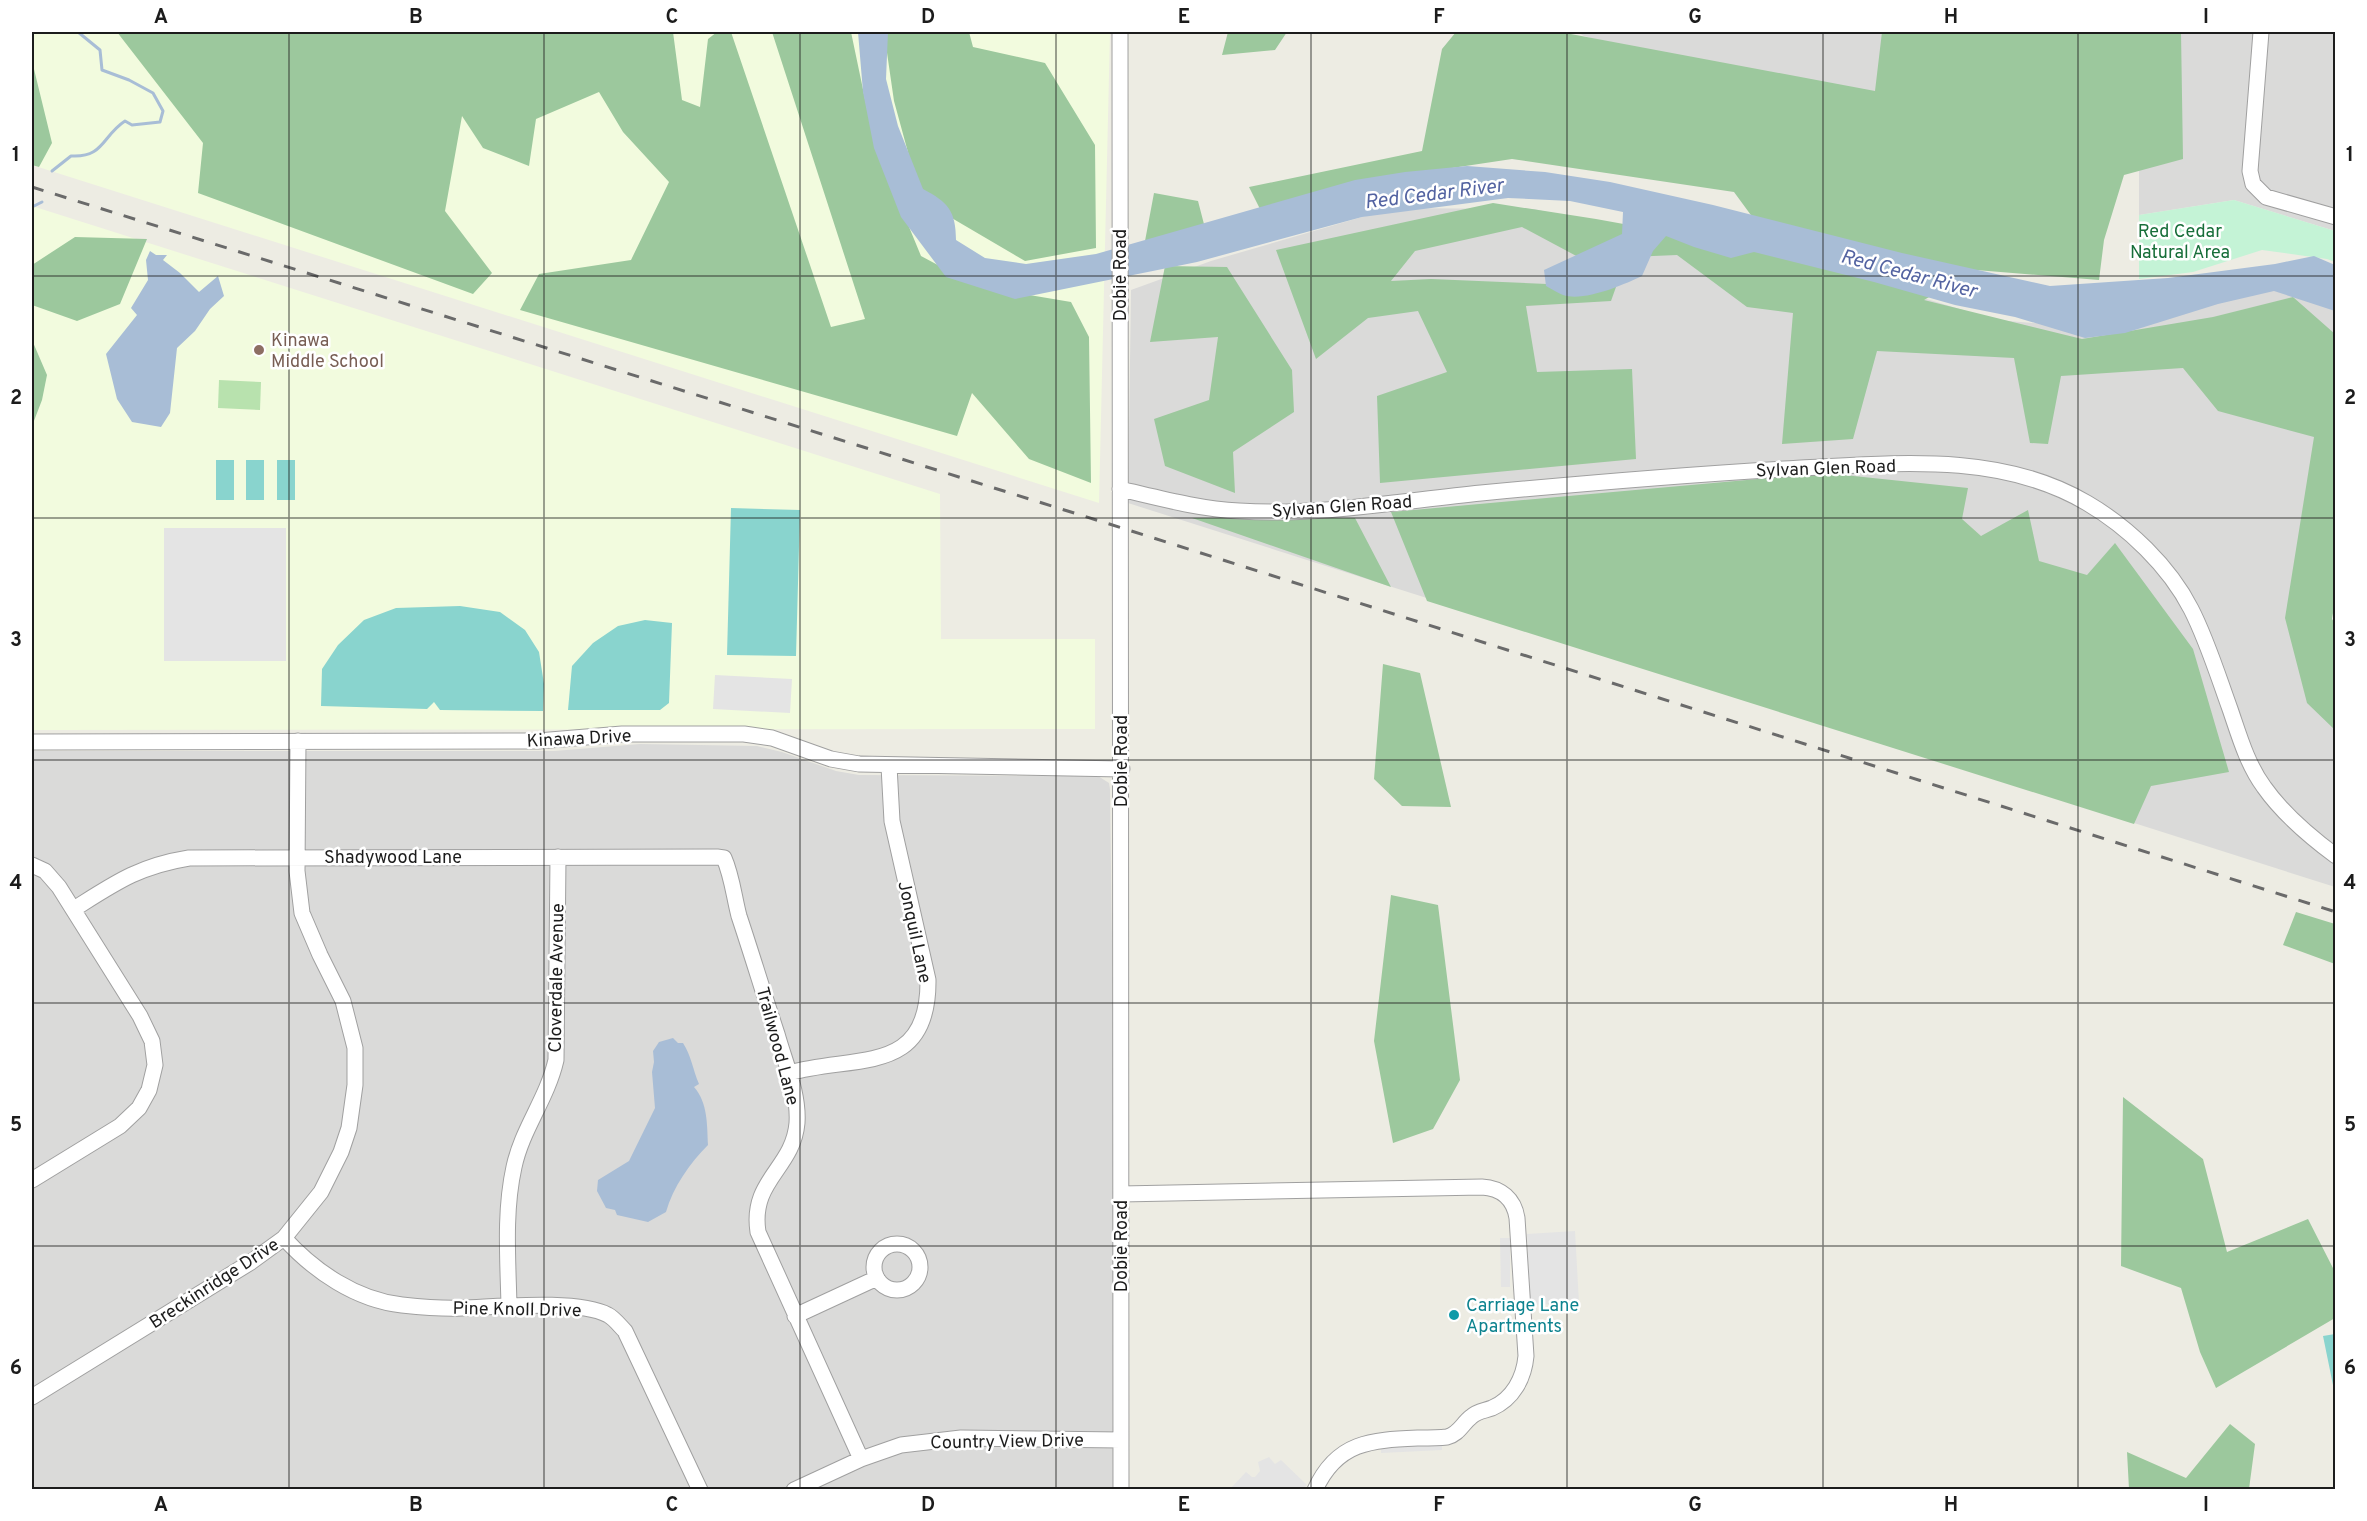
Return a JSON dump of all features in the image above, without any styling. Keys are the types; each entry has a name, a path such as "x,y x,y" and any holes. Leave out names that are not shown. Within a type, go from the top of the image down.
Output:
{"street":[{"name":"Dobie Road","path":"1120,32 1121,1490"},
{"path":"2261,32 2250,171 2255,189 2266,197 2336,217"},
{"name":"Sylvan Glen Road","path":"1120,489 1214,508 1277,512 1722,472 1930,464 1968,466 2007,472 2050,486 2087,503 2125,531 2159,563 2191,609 2243,747 2263,786 2309,836 2336,856"},
{"name":"Kinawa Drive","path":"32,742 537,741 622,735 744,734 772,738 831,759 889,766 1122,769"},
{"name":"Breckinridge Drive","path":"32,1397 251,1262 284,1238 321,1192 332,1173 348,1128 355,1085 355,1048 343,1001 302,913 297,857 298,741"},
{"name":"Jonquil Lane","path":"789,1073 883,1057 901,1049 913,1036 922,1020 928,993 928,980 892,821 889,766"},
{"name":"Cloverdale Avenue","path":"509,1306 508,1204 514,1167 526,1132 551,1081 556,1060 558,857"},
{"name":"Shadywood Lane","path":"74,909 126,876 163,862 189,858 724,858"},
{"name":"Trailwood Lane","path":"724,858 789,1073 796,1110 794,1137 786,1157 760,1195 756,1213 758,1232 861,1459"},
{"path":"32,865 45,871 59,887 140,1016 152,1041 155,1065 149,1090 139,1108 120,1126 32,1180"},
{"path":"1120,1194 1482,1187 1501,1192 1512,1202 1517,1218 1526,1356 1522,1375 1514,1391 1497,1405 1473,1415 1460,1430 1449,1436 1379,1440 1355,1447 1332,1462 1315,1490"},
{"name":"Pine Knoll Drive","path":"284,1238 313,1267 364,1296 400,1305 589,1309 608,1315 625,1330 700,1490"},
{"path":"795,1316 877,1278"},
{"name":"Country View Drive","path":"794,1490 861,1459 901,1445 961,1438 1121,1440"}],"shaded area":[{"path":"32,32 1110,32 1099,503 32,165"},
{"path":"1577,32 2335,32 2335,231 2234,200 2139,215 2139,133 1889,122 1584,36"},
{"name":"Kinawa Middle School","path":"32,206 940,494 941,639 1095,639 1095,729 32,730"},
{"path":"1393,208 1534,209 1910,294 1996,320 2033,323 2282,285 2336,310 2335,498 2318,594 2335,660 2335,887 1128,503 1131,290 1211,261"},
{"path":"216,460 234,460 234,500 216,500"},
{"path":"246,460 264,460 264,500 246,500"},
{"path":"277,460 295,460 295,500 277,500"},
{"path":"731,508 800,510 796,656 727,655"},
{"path":"164,528 286,528 286,661 164,661"},
{"path":"460,606 500,612 525,630 539,652 544,684 543,711 440,710 434,702 427,709 321,706 322,669 338,645 364,620 396,608"},
{"path":"645,620 672,623 669,703 660,710 568,710 572,666 593,643 618,626"},
{"path":"715,675 792,679 790,713 713,709"},
{"path":"640,744 757,746 782,752 836,771 859,775 1098,776 1109,783 1114,1101 1115,1489 32,1489 32,751 554,751"},
{"path":"1575,1231 1579,1303 1530,1305 1527,1234"},
{"path":"1500,1238 1510,1238 1510,1287 1501,1287"},
{"path":"2335,1334 2336,1390 2334,1390 2323,1336"},
{"path":"1442,1442 1442,1450 1381,1453 1381,1445"},
{"path":"1269,1457 1275,1464 1281,1460 1307,1485 1302,1489 1230,1489 1246,1472 1255,1477 1260,1471 1258,1462"}],"green space":[{"path":"117,32 673,32 682,100 700,107 708,39 717,32 731,32 831,327 865,319 772,32 851,32 874,142 921,256 977,286 1071,302 1089,337 1091,483 1029,459 972,393 957,436 520,310 539,274 631,260 669,182 623,132 599,92 536,119 529,166 483,148 462,116 445,211 492,273 473,294 198,193 203,143"},
{"path":"884,32 969,32 973,47 1045,63 1095,145 1096,248 1025,261 921,200 894,101"},
{"path":"1228,32 1287,32 1275,50 1222,55"},
{"path":"1456,32 1560,32 1875,91 1882,32 2181,32 2183,159 2124,175 2104,240 2099,280 1976,270 1924,300 2082,339 2213,317 2293,297 2335,334 2336,595 2332,619 2336,625 2335,730 2307,703 2285,618 2314,437 2218,411 2183,368 2061,376 2048,444 2030,443 2014,358 1877,351 1853,439 1782,444 1793,313 1747,307 1677,255 1582,259 1522,227 1415,251 1391,281 1431,279 1616,287 1611,301 1526,306 1537,372 1632,369 1636,459 1380,483 1377,396 1447,372 1418,311 1368,318 1316,359 1276,250 1493,203 1778,252 1734,192 1512,159 1372,180 1261,211 1249,187 1422,151 1442,49"},
{"path":"32,65 52,143 39,167 32,165"},
{"path":"1154,193 1198,201 1205,228 1145,241"},
{"name":"Red Cedar Natural Area","path":"2234,200 2335,231 2335,262 2262,250 2193,272 2139,279 2139,215"},
{"path":"75,237 147,239 120,304 77,321 32,305 32,265"},
{"path":"1165,266 1227,267 1292,370 1294,412 1233,452 1235,493 1165,466 1154,419 1209,400 1218,337 1150,342"},
{"path":"32,340 47,375 42,400 32,426"},
{"path":"219,380 261,382 260,410 218,408"},
{"path":"1825,473 1968,488 1962,519 1981,536 2028,510 2039,561 2087,575 2115,543 2193,649 2229,772 2151,786 2134,824 1427,601 1391,512"},
{"path":"1192,518 1355,518 1391,587"},
{"path":"1383,664 1420,673 1451,807 1402,806 1374,779"},
{"path":"1391,895 1438,905 1460,1080 1433,1129 1393,1143 1374,1041"},
{"path":"2296,912 2335,924 2335,964 2283,945"},
{"path":"2123,1097 2203,1159 2227,1252 2308,1219 2335,1272 2335,1318 2216,1388 2200,1352 2181,1288 2121,1266"},
{"path":"2230,1424 2255,1444 2249,1489 2129,1489 2127,1452 2186,1478"}],"water":[{"name":"Red Cedar River","path":"858,32 888,32 886,79 898,126 923,189 939,198 949,208 956,230 956,240 985,258 1026,264 1096,254 1355,180 1467,166 1545,172 1610,182 1713,205 1902,253 2050,286 2168,278 2275,264 2314,256 2335,265 2335,311 2274,291 2218,304 2125,333 2085,338 2015,317 1955,305 1754,252 1731,258 1666,236 1653,251 1642,276 1603,292 1572,297 1546,286 1544,270 1622,234 1623,212 1570,201 1508,198 1362,217 1197,262 1015,299 946,277 901,217 874,148 863,92"},
{"path":"150,251 156,255 167,255 163,260 199,292 218,276 224,296 210,309 195,331 177,348 170,413 161,427 132,422 117,399 106,354 137,315 131,308 148,280 146,260"},
{"path":"673,1038 678,1043 683,1043 686,1048 699,1084 694,1087 704,1107 708,1145 683,1176 666,1212 648,1222 617,1215 615,1210 606,1208 597,1191 598,1180 629,1161 655,1108 653,1051 659,1042"}],"waterway":[{"path":"52,171 71,156 82,156 97,150 125,121 132,125 160,122 163,111 153,93 129,80 102,70 100,50 78,32"},
{"path":"32,207 42,202"}],"railway":[{"path":"32,187 1106,523 2336,912"}],"place":[{"name":"Kinawa Middle School","path":"259,350"},
{"name":"Carriage Lane Apartments","path":"1454,1315"}]}
